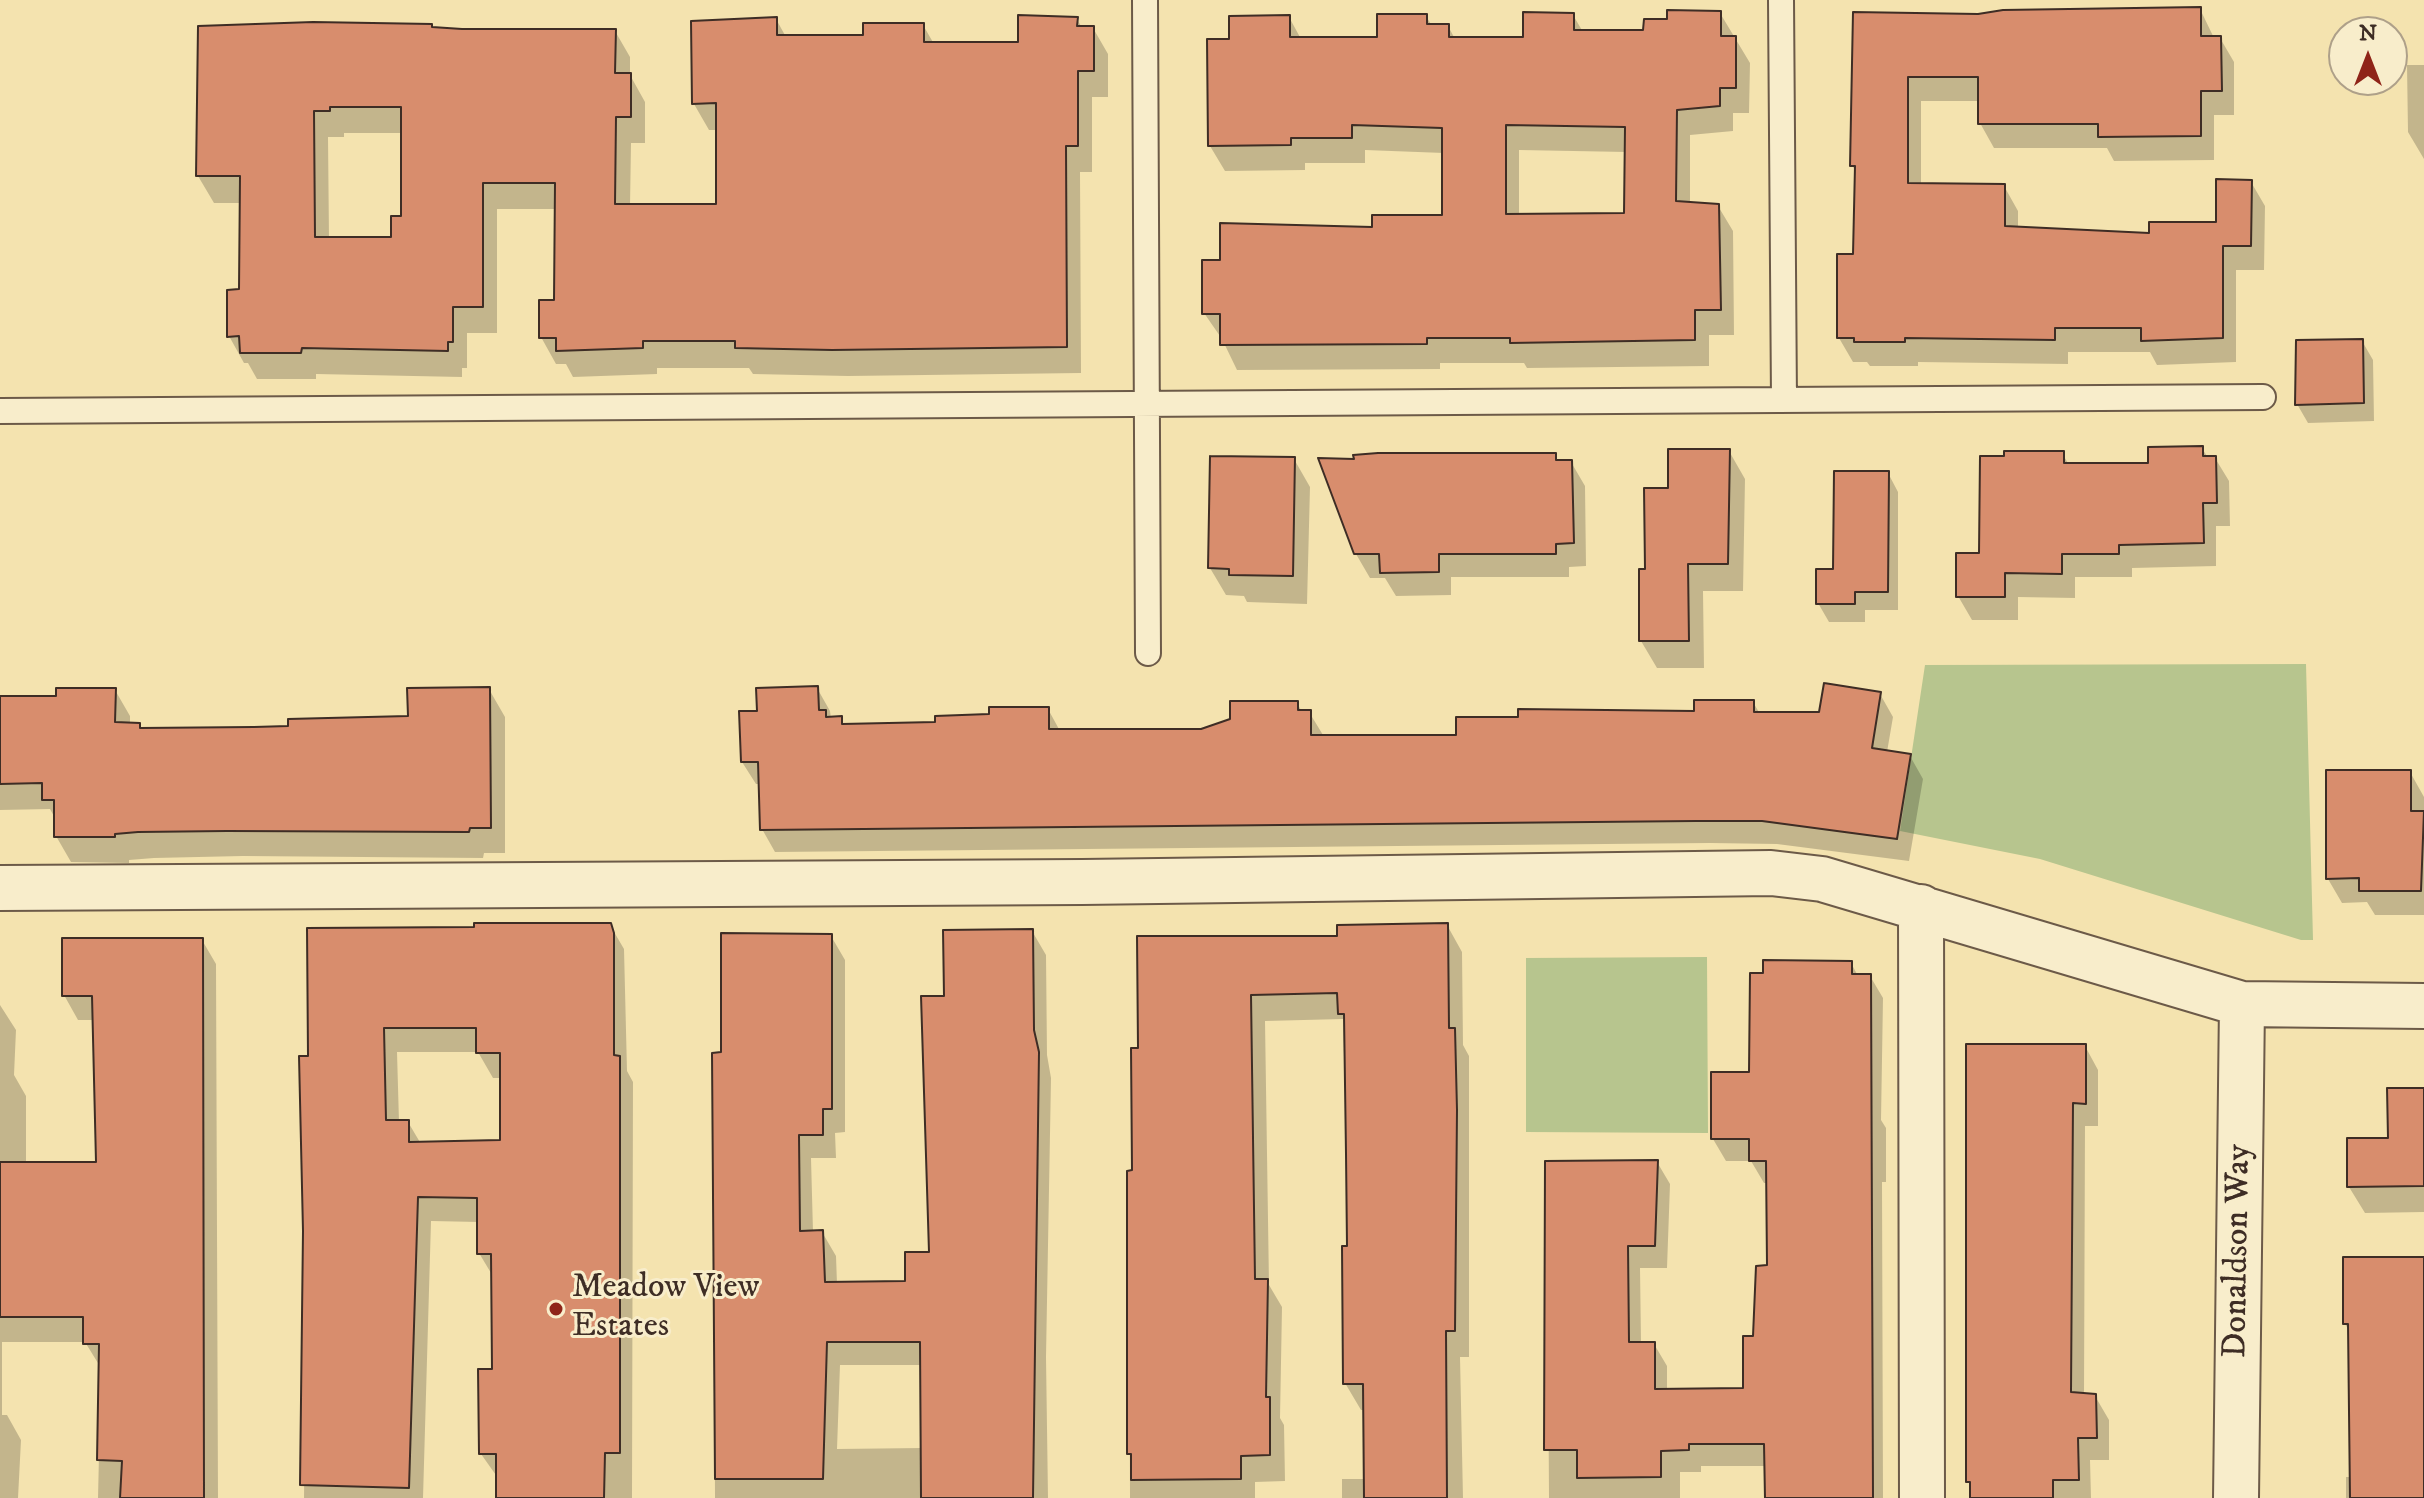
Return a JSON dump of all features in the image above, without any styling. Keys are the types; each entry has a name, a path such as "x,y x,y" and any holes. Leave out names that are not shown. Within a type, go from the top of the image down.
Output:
{"street":[{"path":"0,888 1050,883 1771,873 1822,879 2242,1004 2424,1006"},
{"path":"1921,907 1922,1498"},
{"name":"Donaldson Way","path":"2236,1498 2242,1004"}],"lane":[{"path":"1145,0 1148,653"},
{"path":"1781,0 1784,400"},
{"path":"0,411 2263,397"}],"green space":[{"path":"2306,664 2313,940 2301,940 2040,859 1900,831 1925,665"},
{"path":"1707,957 1708,1133 1526,1132 1526,958"}],"building":[{"path":"2201,7 2201,36 2221,36 2222,91 2201,91 2201,136 2098,137 2098,124 1978,124 1978,77 1908,77 1908,183 2005,184 2005,226 2149,233 2149,222 2216,222 2216,179 2252,180 2251,246 2223,246 2223,338 2141,341 2141,328 2055,328 2055,340 1905,338 1905,342 1854,342 1854,338 1837,338 1837,254 1853,254 1855,166 1850,166 1853,12 1978,14 2003,10"},
{"path":"1667,10 1721,11 1721,36 1736,36 1736,88 1720,88 1720,106 1677,110 1676,201 1719,204 1721,310 1695,310 1695,340 1510,343 1510,338 1427,338 1427,344 1220,345 1220,314 1202,314 1202,260 1220,260 1220,223 1372,227 1372,215 1442,215 1442,128 1352,125 1352,138 1291,138 1291,145 1208,146 1207,39 1229,39 1229,16 1290,15 1290,37 1377,37 1377,14 1427,14 1427,24 1449,24 1449,37 1523,37 1523,12 1574,13 1574,30 1643,30 1644,19 1667,19","holes":["1506,125 1625,127 1624,213 1506,214"]},
{"path":"1018,15 1078,17 1077,26 1094,26 1094,71 1078,71 1078,146 1066,146 1067,347 832,350 735,348 735,341 643,341 643,348 556,351 556,338 539,338 539,300 554,300 555,183 483,183 483,307 453,307 453,342 448,342 448,351 302,348 301,353 240,353 239,336 227,337 227,290 239,289 240,176 196,176 198,26 313,22 432,24 432,27 462,29 616,29 615,73 631,73 631,117 616,117 615,204 716,204 716,103 692,104 691,21 777,17 777,35 863,35 863,23 924,23 924,42 1018,42","holes":["330,107 401,107 401,216 391,216 391,237 315,237 314,111 330,111"]},
{"path":"2363,339 2364,403 2295,405 2296,340"},
{"path":"2203,446 2203,456 2216,456 2217,503 2203,503 2204,543 2119,545 2119,554 2062,554 2062,574 2005,573 2005,597 1956,597 1956,553 1979,553 1980,456 2004,456 2004,451 2064,451 2064,463 2148,463 2148,447"},
{"path":"1668,449 1730,449 1728,564 1688,564 1689,641 1639,641 1639,569 1645,569 1644,488 1668,488"},
{"path":"1556,453 1556,460 1572,460 1574,543 1556,544 1556,554 1439,554 1439,572 1380,573 1379,554 1354,554 1318,458 1354,459 1353,455"},
{"path":"1210,456 1295,457 1293,576 1229,575 1229,569 1208,568"},
{"path":"1834,471 1889,471 1888,592 1855,592 1855,604 1816,604 1816,569 1833,569"},
{"path":"1824,683 1881,692 1872,748 1911,754 1897,839 1762,821 760,830 758,762 741,762 739,711 757,711 756,688 818,686 819,710 826,710 826,717 842,716 842,724 935,722 935,716 989,714 989,707 1049,707 1049,729 1201,729 1230,719 1230,701 1298,701 1298,710 1311,710 1311,735 1456,735 1456,717 1518,717 1518,709 1694,711 1694,700 1754,700 1754,712 1819,712"},
{"path":"490,687 491,828 470,828 469,832 138,832 115,834 115,837 54,837 54,800 42,800 42,783 0,784 0,696 56,696 56,688 116,688 115,722 140,723 140,728 254,727 288,726 288,719 408,716 407,688"},
{"path":"2326,770 2411,770 2411,811 2424,811 2421,891 2359,891 2359,878 2326,879"},
{"path":"474,923 611,923 614,933 614,1055 620,1056 620,1453 605,1453 604,1498 496,1498 496,1454 479,1454 478,1369 492,1369 491,1254 477,1254 477,1198 418,1197 409,1488 300,1485 303,1231 299,1056 308,1056 307,928 474,927","holes":["384,1028 476,1028 476,1053 500,1053 500,1140 409,1142 409,1120 386,1120"]},
{"path":"1448,923 1449,1028 1455,1028 1457,1110 1455,1331 1446,1331 1447,1498 1364,1498 1363,1384 1343,1384 1342,1246 1347,1246 1344,1014 1338,1014 1337,993 1251,995 1255,1279 1268,1279 1266,1397 1270,1397 1270,1455 1241,1456 1241,1479 1131,1480 1131,1454 1127,1454 1127,1171 1132,1170 1131,1048 1138,1048 1137,936 1337,936 1337,925"},
{"path":"1033,929 1034,1030 1039,1052 1033,1498 921,1498 920,1342 827,1342 823,1479 715,1479 712,1053 721,1052 721,933 832,934 832,1109 823,1109 823,1135 799,1135 800,1231 823,1230 825,1282 905,1281 905,1252 929,1252 921,996 944,996 943,930"},
{"path":"62,938 203,938 204,1498 120,1498 122,1461 97,1460 99,1344 83,1344 83,1317 0,1317 0,1162 96,1162 92,996 62,996"},
{"path":"1763,960 1852,961 1852,974 1871,974 1873,1498 1765,1498 1764,1444 1689,1444 1689,1450 1661,1451 1661,1477 1577,1478 1577,1450 1544,1450 1545,1161 1658,1160 1655,1246 1628,1246 1629,1342 1655,1342 1655,1389 1743,1388 1743,1336 1753,1336 1756,1266 1767,1265 1766,1161 1749,1161 1749,1139 1711,1139 1711,1072 1749,1072 1750,973 1763,973"},
{"path":"1966,1044 2086,1044 2086,1104 2073,1103 2071,1392 2096,1394 2097,1438 2078,1438 2079,1480 2053,1480 2053,1498 1970,1498 1970,1482 1966,1482"},
{"path":"2387,1088 2424,1088 2424,1186 2347,1187 2347,1138 2388,1138"},
{"path":"2343,1257 2424,1257 2424,1498 2350,1498 2348,1324 2343,1324"}],"place":[{"name":"Meadow View Estates","path":"556,1309"}]}
